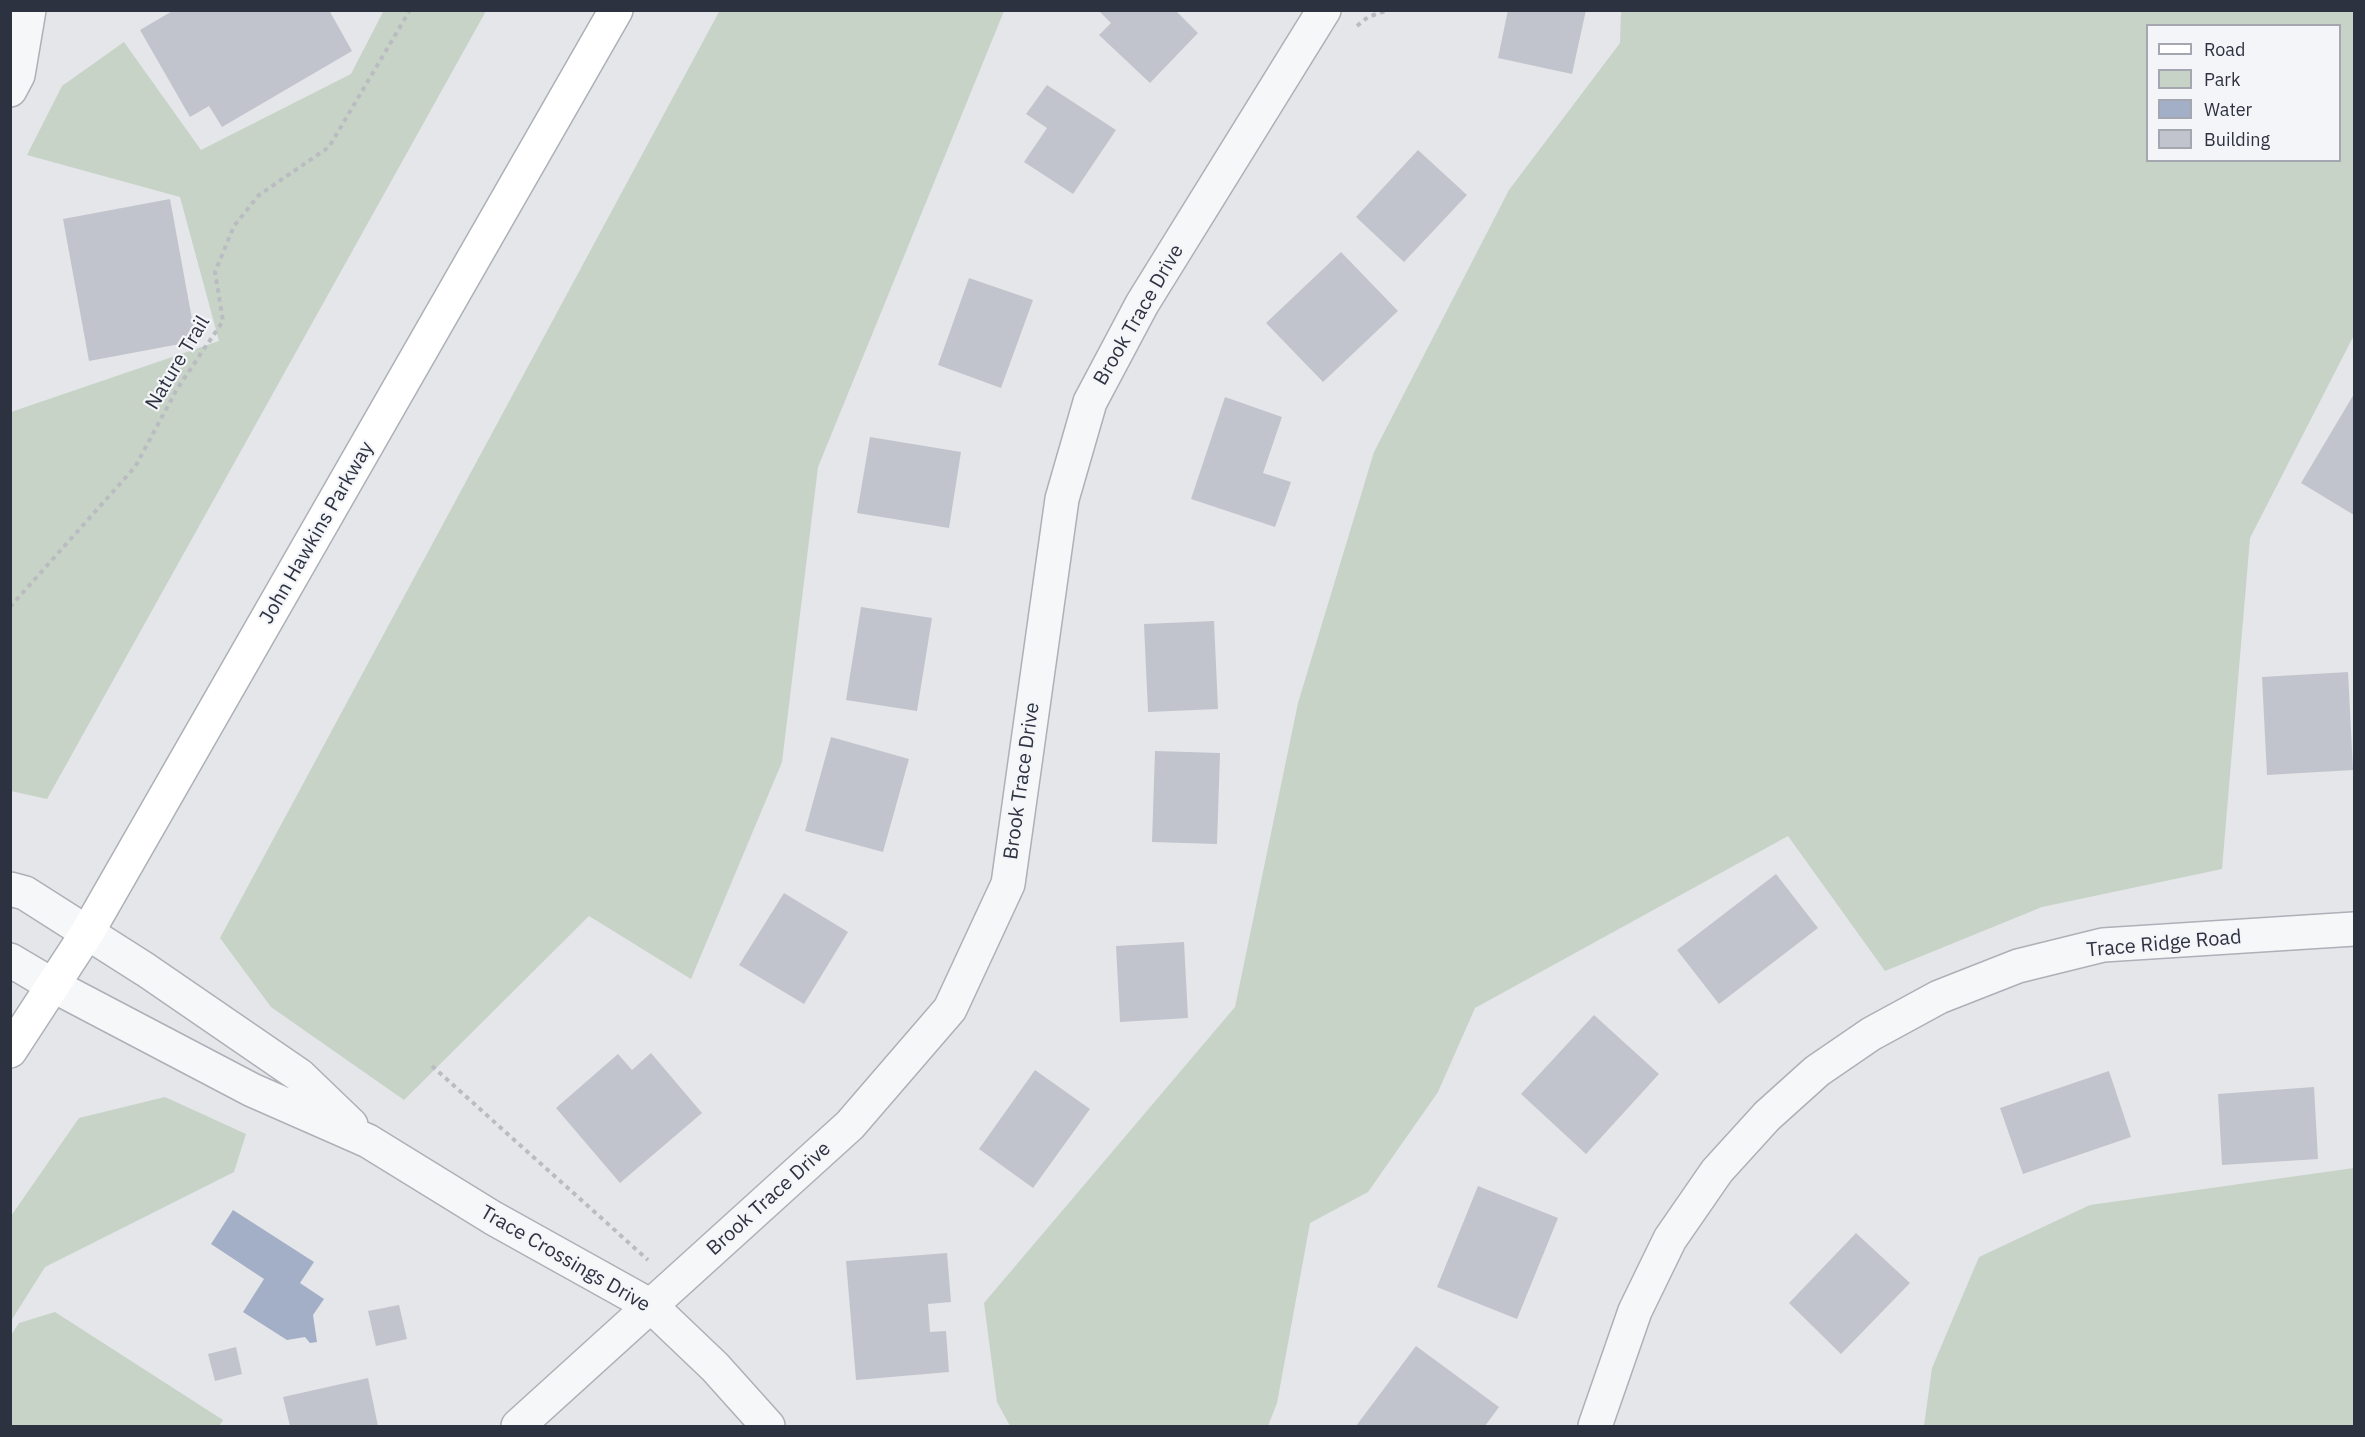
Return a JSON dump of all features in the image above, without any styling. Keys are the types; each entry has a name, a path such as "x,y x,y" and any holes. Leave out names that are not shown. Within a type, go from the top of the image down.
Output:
{"main road":[{"name":"John Hawkins Parkway","path":"10,1051 54,987 87,933 616,10"}],"street":[{"path":"10,90 18,75 29,10"},
{"name":"Brook Trace Drive","path":"518,1426 637,1298 850,1125 950,1009 1008,884 1062,499 1090,402 1142,304 1324,10"},
{"name":"Trace Crossings Drive","path":"10,890 25,893 299,1075 368,1141"},
{"name":"Trace Ridge Road","path":"1595,1426 1635,1311 1670,1239 1717,1171 1767,1116 1817,1071 1871,1034 1939,998 2018,966 2103,945 2355,929"},
{"name":"Trace Crossings Drive","path":"10,960 54,987 252,1090 368,1141 493,1218 637,1298 715,1367 768,1426"}],"path":[{"name":"Nature Trail","path":"10,608 135,467 177,389 223,321 215,272 234,226 259,195 329,147 410,10"},
{"path":"1352,30 1368,17 1388,10"},
{"path":"432,1066 651,1263 637,1298"}],"green space":[{"path":"384,10 486,11 47,799 11,791 11,412 219,341 180,197 27,155 62,86 124,42 201,150 351,74"},
{"path":"720,10 1004,11 818,467 782,762 691,979 589,916 404,1100 271,1007 220,938"},
{"path":"1621,11 2354,11 2354,335 2250,538 2222,869 2042,907 1885,971 1788,836 1475,1008 1438,1092 1368,1192 1310,1223 1277,1403 1268,1426 1010,1426 997,1402 984,1303 1235,1007 1298,703 1374,452 1509,190 1620,43"},
{"path":"165,1097 246,1134 234,1172 45,1267 11,1321 11,1216 79,1118"},
{"path":"2354,1168 2354,1426 1924,1426 1932,1368 1979,1257 2090,1205"},
{"path":"55,1312 223,1420 219,1426 11,1426 11,1335 19,1323"}],"water":[{"path":"233,1210 314,1262 300,1283 324,1299 313,1315 317,1342 310,1343 305,1337 287,1340 243,1312 264,1279 211,1244"}],"building":[{"path":"174,10 329,10 352,51 222,127 209,106 190,117 140,30"},
{"path":"1098,10 1175,10 1198,33 1150,83 1099,35 1111,23"},
{"path":"1508,10 1586,10 1572,74 1498,58"},
{"path":"1047,85 1116,130 1073,194 1024,162 1047,128 1026,114"},
{"path":"1418,150 1467,195 1404,262 1356,217"},
{"path":"170,199 196,341 89,361 63,219"},
{"path":"1341,252 1398,311 1323,382 1266,323"},
{"path":"969,278 1033,300 1001,388 938,365"},
{"path":"2354,394 2354,515 2301,483"},
{"path":"1225,397 1282,417 1263,473 1291,482 1275,527 1191,499"},
{"path":"870,437 961,452 949,528 857,513"},
{"path":"861,607 932,618 917,711 846,700"},
{"path":"1214,621 1218,709 1148,712 1144,624"},
{"path":"2348,672 2353,770 2267,775 2262,677"},
{"path":"831,737 909,759 883,852 805,831"},
{"path":"1155,751 1220,753 1217,844 1152,842"},
{"path":"1776,874 1818,928 1719,1004 1677,950"},
{"path":"784,893 848,932 804,1004 739,965"},
{"path":"1184,942 1188,1018 1120,1022 1116,946"},
{"path":"1594,1015 1659,1074 1586,1154 1521,1094"},
{"path":"651,1053 702,1113 620,1183 556,1108 618,1054 632,1070"},
{"path":"1035,1070 1090,1109 1033,1188 979,1149"},
{"path":"2109,1071 2131,1137 2023,1174 2000,1108"},
{"path":"2314,1087 2318,1159 2222,1165 2218,1094"},
{"path":"1478,1186 1558,1218 1517,1319 1437,1287"},
{"path":"1856,1233 1910,1283 1841,1354 1789,1303"},
{"path":"947,1253 951,1302 928,1304 930,1332 946,1331 949,1372 856,1380 846,1261"},
{"path":"399,1305 407,1339 376,1346 368,1311"},
{"path":"1416,1346 1499,1407 1485,1426 1356,1426"},
{"path":"236,1347 242,1374 215,1381 208,1354"},
{"path":"368,1378 378,1426 290,1426 283,1397"}]}
